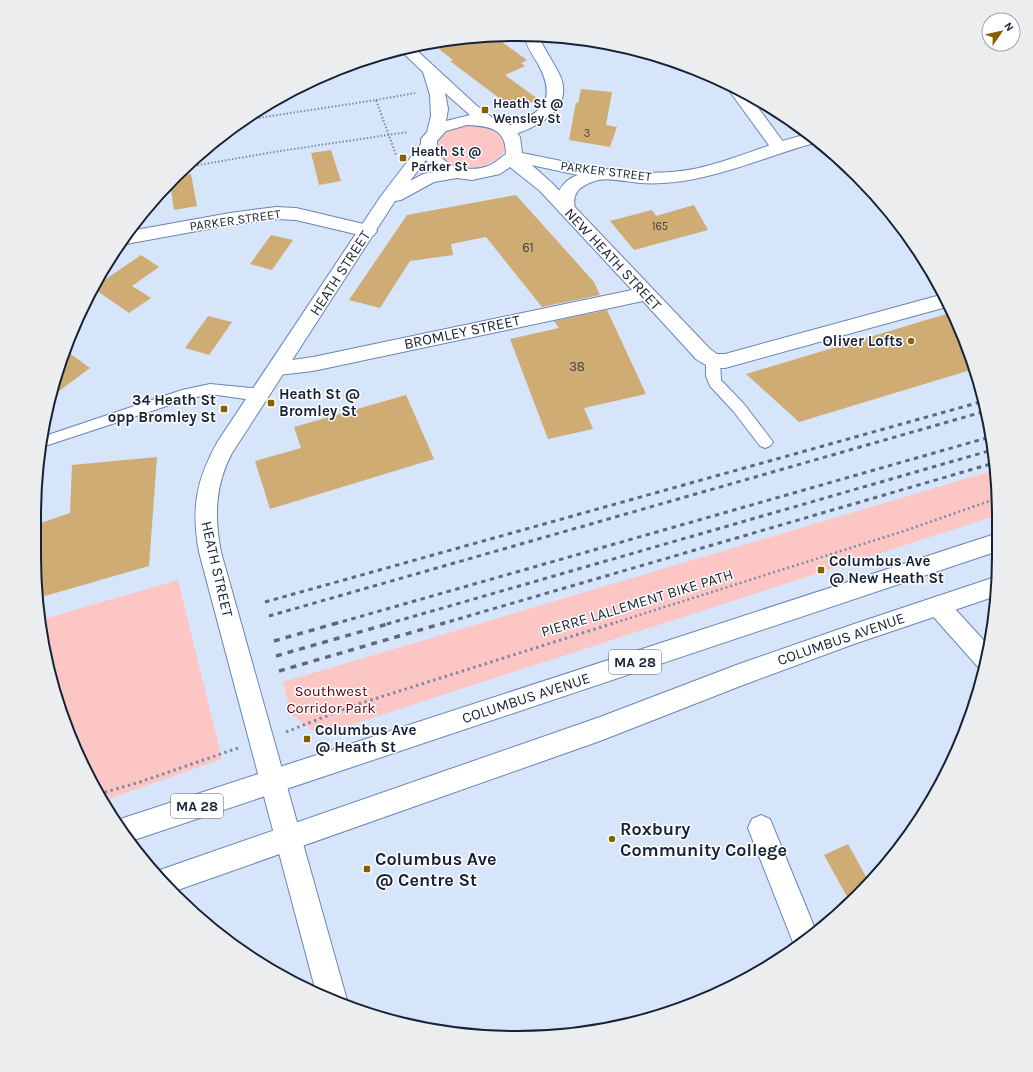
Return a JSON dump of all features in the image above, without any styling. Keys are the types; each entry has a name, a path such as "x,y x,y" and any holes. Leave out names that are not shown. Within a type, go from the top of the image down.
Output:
{"main road":[{"path":"508,131 526,125 540,117 550,106 555,93 554,80 534,42"},
{"path":"411,53 470,108 488,121"},
{"path":"428,68 441,103 439,119 435,132 427,147 429,155 434,162 443,168 455,172 481,174 493,170 513,158 515,142 508,131 497,124 488,121 466,120 454,122 435,132"},
{"path":"744,99 779,147"},
{"name":"PARKER STREET","path":"513,158 644,178 682,176 744,160 779,147 807,140"},
{"name":"HEATH STREET","path":"331,993 210,552 204,520 205,497 218,459 368,231 386,200 427,147"},
{"name":"NEW HEATH STREET","path":"513,158 533,175 703,354 713,361"},
{"path":"386,200 429,178 455,172"},
{"path":"566,209 564,197 570,187 582,179 607,173"},
{"name":"PARKER STREET","path":"132,237 236,218 276,213 296,214 368,231"},
{"name":"BROMLEY STREET","path":"278,368 313,364 646,294"},
{"path":"713,361 725,361 941,302"},
{"name":"COLUMBUS AVENUE","path":"128,829 992,544"},
{"name":"COLUMBUS AVENUE","path":"168,879 600,729 740,675 991,588"},
{"path":"938,606 982,654"},
{"path":"762,828 804,935"}],"lane":[{"path":"713,361 713,376 715,382 739,408 765,442"},
{"path":"47,441 187,394 210,389 260,395"}],"path":[{"path":"257,118 415,93"},
{"path":"376,100 396,155 393,160"},
{"path":"196,166 408,132"},
{"name":"PIERRE LALLEMENT BIKE PATH","path":"285,732 356,704 907,530 991,500"},
{"path":"105,792 140,782 230,750"}],"green space":[{"path":"467,123 489,126 502,135 506,143 505,151 499,158 479,167 467,168 455,167 436,156 433,142 446,129"},
{"name":"Southwest Corridor Park","path":"990,472 992,517 319,735 291,714 283,682"},
{"path":"178,580 222,759 109,799 90,766 66,708 57,679 45,619"}],"building":[{"path":"501,41 527,60 521,63 525,66 505,75 538,99 515,110 450,61 453,60 439,49 454,45"},
{"path":"581,89 612,92 606,125 617,127 610,147 569,140 576,102 578,104"},
{"path":"331,150 341,181 319,185 311,153"},
{"path":"191,174 197,206 174,210 171,190 186,175"},
{"path":"516,195 594,282 600,295 542,307 486,237 451,244 453,255 410,261 380,308 349,300 407,215"},
{"path":"694,205 708,230 634,250 610,221 652,210 656,216"},
{"path":"271,235 293,240 272,270 250,264"},
{"path":"141,255 159,267 132,286 151,298 129,313 98,292 104,280"},
{"path":"607,310 646,394 584,408 593,429 548,439 510,339 559,328 554,321"},
{"name":"Oliver Lofts","path":"947,314 969,371 799,422 746,374"},
{"path":"208,316 232,322 209,355 185,348"},
{"path":"70,354 90,368 57,392"},
{"path":"406,395 434,459 270,509 255,461 301,448 294,427"},
{"path":"157,457 149,566 43,597 41,523 70,513 72,465"},
{"path":"848,844 866,877 847,897 824,855"}],"railway":[{"path":"265,602 978,403"},
{"path":"269,616 980,413"},
{"path":"334,624 985,438"},
{"path":"387,624 988,451"},
{"path":"441,624 989,464"},
{"path":"274,641 337,623"},
{"path":"276,656 391,623"},
{"path":"279,671 444,623"}],"place":[{"name":"Heath St @ Wensley St","path":"485,110"},
{"name":"Heath St @ Parker St","path":"403,158"},
{"name":"Oliver Lofts","path":"911,341"},
{"name":"Heath St @ Bromley St","path":"271,403"},
{"name":"34 Heath St opp Bromley St","path":"224,409"},
{"name":"Columbus Ave @ New Heath St","path":"821,570"},
{"name":"Columbus Ave @ Heath St","path":"307,739"},
{"name":"Roxbury Community College","path":"612,839"},
{"name":"Columbus Ave @ Centre St","path":"367,869"}]}
